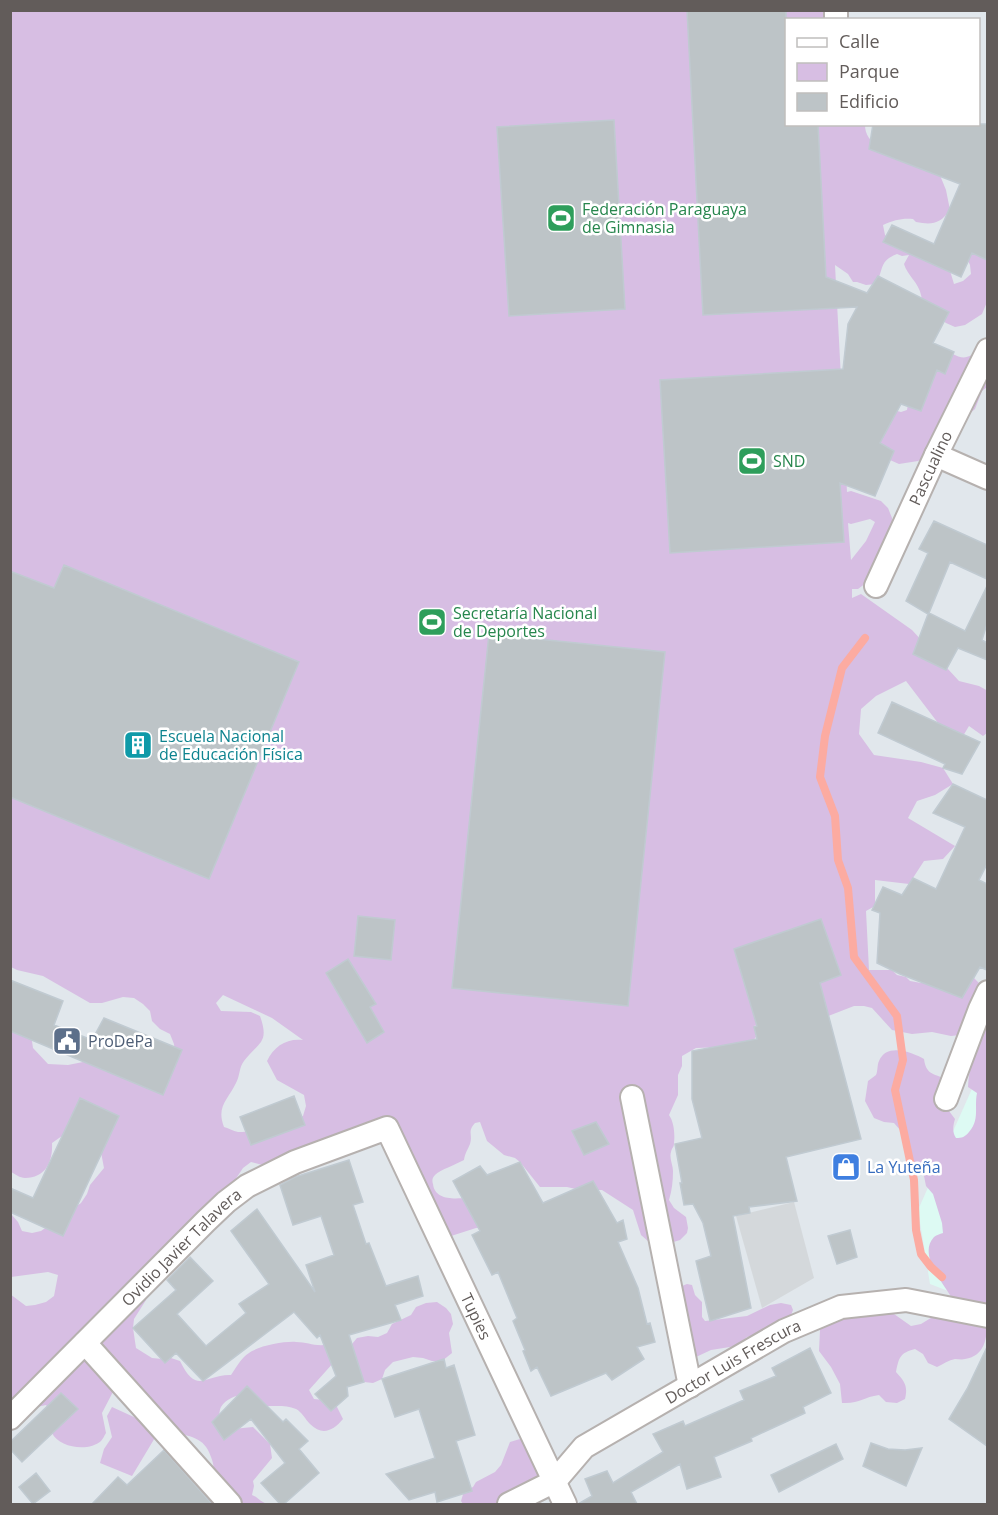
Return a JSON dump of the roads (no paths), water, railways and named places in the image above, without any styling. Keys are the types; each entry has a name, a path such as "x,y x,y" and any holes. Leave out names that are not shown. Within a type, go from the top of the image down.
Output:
{"street":[{"name":"Pascualino","path":"876,586 987,350"},
{"path":"936,455 987,478"},
{"path":"946,1099 987,992"},
{"path":"632,1097 690,1386"},
{"name":"Ovidio Javier Talavera","path":"10,1418 226,1202 247,1186 295,1162 387,1128"},
{"name":"Tupies","path":"387,1128 565,1504"},
{"name":"Doctor Luis Frescura","path":"509,1504 555,1481 584,1447 784,1331 841,1307 906,1300 987,1316"},
{"path":"85,1343 230,1504"}],"waterway":[{"path":"865,638 842,668 825,736 820,777 835,816 838,860 848,888 854,957 897,1016 903,1060 895,1090 914,1180 916,1230 921,1254 942,1277"}],"place":[{"name":"Federación Paraguaya de Gimnasia","path":"561,218"},
{"name":"SND","path":"752,461"},
{"name":"Secretaría Nacional de Deportes","path":"432,622"},
{"name":"Escuela Nacional de Educación Física","path":"138,745"},
{"name":"ProDePa","path":"67,1041"},
{"name":"La Yuteña","path":"846,1167"}]}
